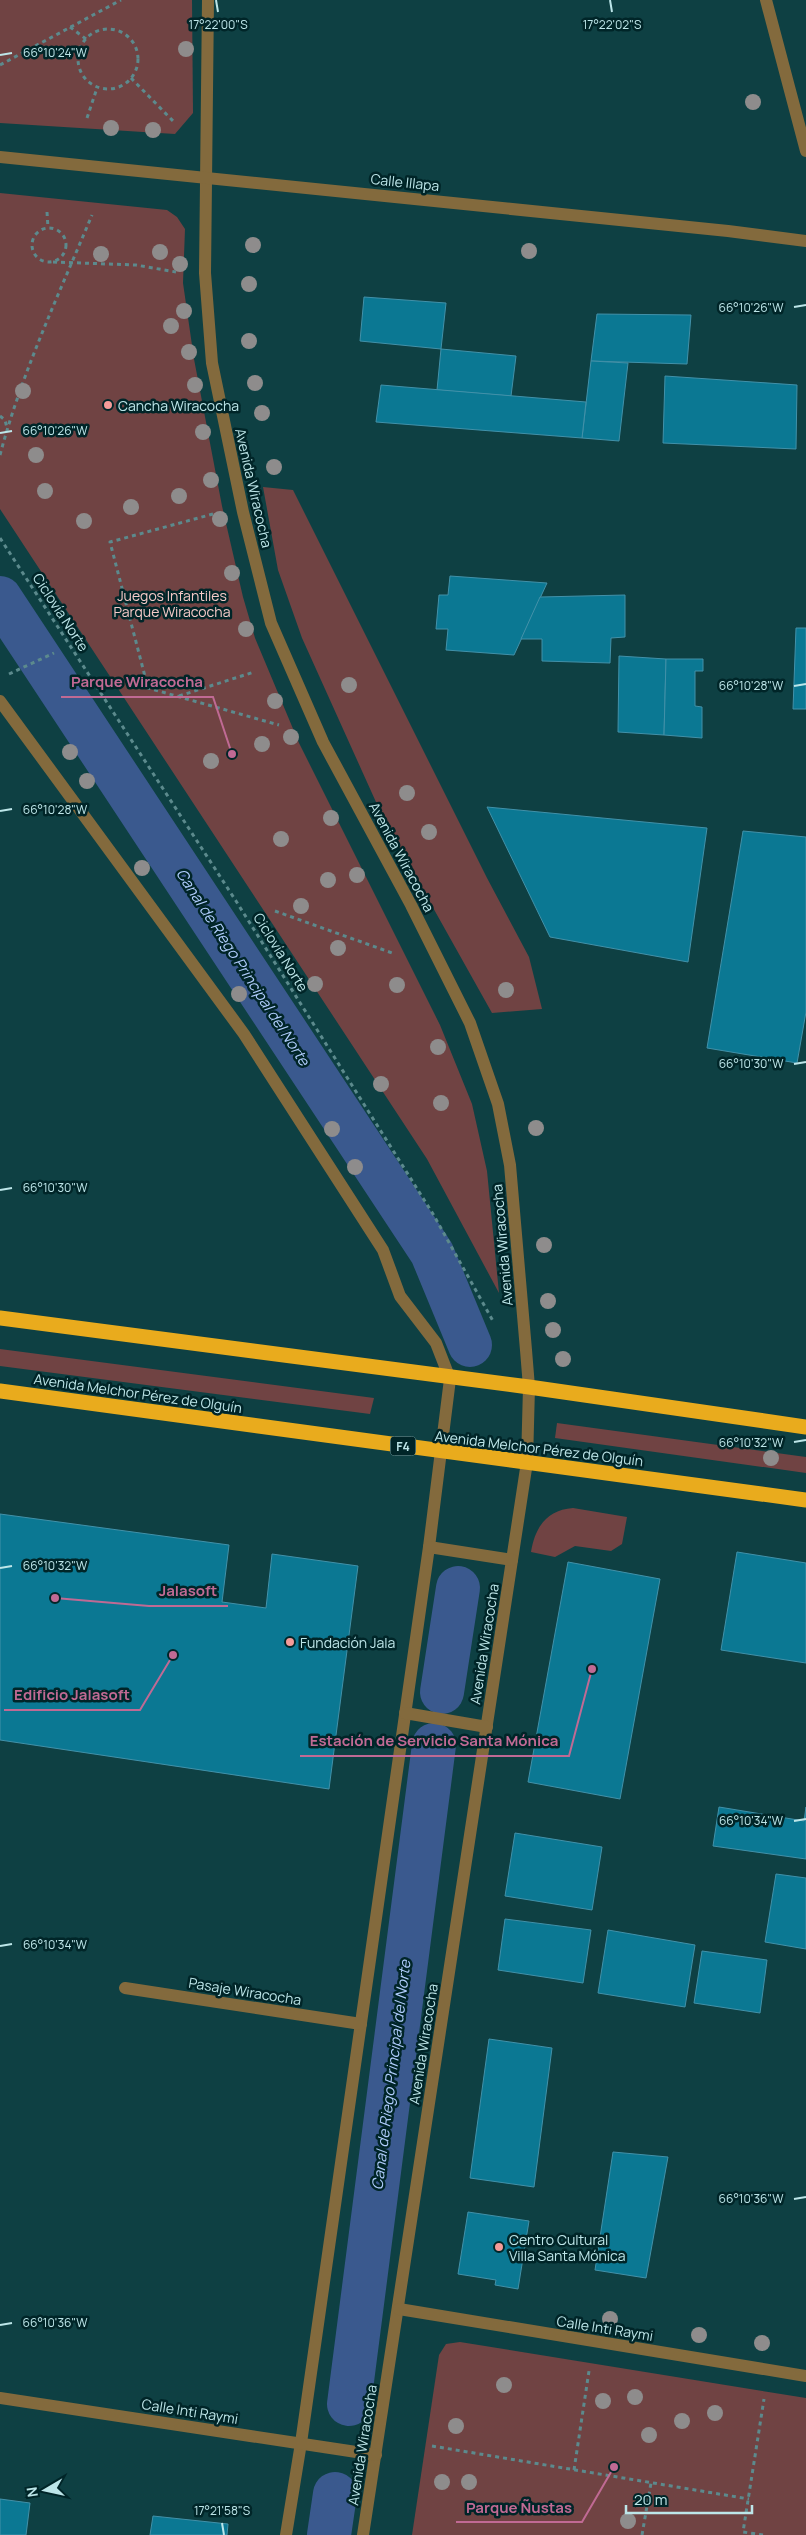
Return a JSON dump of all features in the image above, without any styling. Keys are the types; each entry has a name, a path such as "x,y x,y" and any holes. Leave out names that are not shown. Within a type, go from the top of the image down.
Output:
{"highway":[{"path":"0,1318 529,1387 806,1427"},
{"name":"Avenida Melchor Pérez de Olguín","path":"0,1391 806,1500"}],"street":[{"name":"Avenida Wiracocha","path":"208,0 205,273 212,364 242,512 271,623 323,742 411,905 470,1023 495,1095 510,1165 529,1387 527,1462 363,2535"},
{"path":"766,0 806,151"},
{"name":"Calle Illapa","path":"0,157 709,228 806,241"},
{"path":"0,701 244,1034 282,1090 383,1250 400,1296 436,1343 450,1378 429,1547 301,2443 286,2535"},
{"path":"429,1547 512,1560"},
{"path":"405,1713 487,1727"},
{"name":"Pasaje Wiracocha","path":"125,1988 361,2024"},
{"name":"Calle Inti Raymi","path":"399,2309 806,2376"},
{"name":"Calle Inti Raymi","path":"0,2398 376,2455"}],"path":[{"path":"0,66 121,0"},
{"path":"70,27 86,39"},
{"path":"104,29 123,33 131,40 138,58 131,78 115,89 96,88 82,76 78,57 86,39 93,32 104,29"},
{"path":"131,78 174,122"},
{"path":"87,118 96,88"},
{"path":"47,212 48,228"},
{"path":"0,438 5,434 92,215"},
{"path":"52,262 62,256 66,246 62,235 58,231 48,228 34,236 33,253 42,261 52,262 72,263 136,265 178,272"},
{"path":"0,416 5,420 7,427 0,455"},
{"path":"214,514 110,542 148,688 279,725"},
{"name":"Ciclovía Norte","path":"0,538 236,901 428,1206 496,1327"},
{"path":"20,669 54,653"},
{"path":"178,696 254,672"},
{"path":"274,911 396,954"},
{"path":"574,2470 589,2371"},
{"path":"763,2535 743,2532 764,2399"},
{"path":"432,2446 749,2499"},
{"path":"642,2535 651,2483"}],"green space":[{"path":"0,0 192,0 193,113 175,134 0,123"},
{"name":"Juegos Infantiles Parque Wiracocha","path":"0,193 167,210 177,217 185,229 183,283 194,359 222,506 243,597 255,638 299,743 440,1025 472,1104 487,1171 499,1293 427,1159 0,509"},
{"path":"263,487 293,490 487,878 529,957 542,1009 492,1013 385,822 302,638 278,570"},
{"path":"0,1349 374,1398 370,1414 0,1366"},
{"path":"557,1423 806,1457 806,1473 555,1438"},
{"path":"573,1508 627,1517 622,1544 611,1551 575,1546 555,1557 531,1552 536,1535 544,1521 556,1512"},
{"path":"460,2342 806,2398 806,2535 412,2535 439,2355 446,2344"}],"building":[{"path":"364,297 446,303 441,349 360,341"},
{"path":"597,314 691,315 687,364 591,361"},
{"path":"441,349 516,356 511,396 437,390"},
{"path":"591,361 628,363 619,441 582,438"},
{"path":"665,376 797,385 796,449 663,443"},
{"path":"381,385 586,402 582,438 376,422"},
{"path":"450,576 547,583 514,655 446,650 448,629 436,629 439,595 448,595"},
{"path":"625,595 625,637 611,638 610,663 542,661 542,639 521,639 540,597"},
{"path":"796,628 806,628 806,709 793,709"},
{"path":"619,656 666,659 664,735 618,732"},
{"path":"666,659 703,659 703,671 695,671 695,706 702,707 702,738 664,735"},
{"path":"487,807 707,828 688,962 550,937"},
{"path":"743,831 806,837 806,1012 797,1063 707,1048"},
{"path":"0,1514 229,1545 222,1602 266,1608 272,1554 358,1566 329,1789 0,1740"},
{"path":"737,1552 806,1563 806,1663 721,1650"},
{"path":"568,1562 660,1579 620,1799 528,1782"},
{"path":"719,1807 804,1821 806,1807 806,1859 713,1846"},
{"path":"515,1833 602,1847 592,1910 505,1896"},
{"path":"776,1874 806,1878 806,1949 765,1942"},
{"path":"505,1919 591,1930 583,1983 498,1970"},
{"path":"608,1930 695,1945 685,2007 598,1993"},
{"path":"702,1951 767,1960 760,2013 694,2003"},
{"path":"489,2039 552,2048 534,2187 470,2178"},
{"path":"613,2152 668,2157 646,2278 595,2270"},
{"name":"Centro Cultural Villa Santa Mónica","path":"468,2212 529,2221 518,2289 495,2285 496,2280 458,2274"},
{"path":"0,2499 30,2503 26,2535 0,2535"},
{"path":"153,2516 228,2524 227,2535 150,2535"}],"waterway":[{"name":"Canal de Riego Principal del Norte","path":"0,598 432,1253 470,1345"},
{"name":"Canal de Riego Principal del Norte","path":"442,1692 458,1588"},
{"name":"Canal de Riego Principal del Norte","path":"349,2404 434,1745"},
{"name":"Canal de Riego Principal del Norte","path":"329,2535 335,2494"}],"place":[{"name":"Cancha Wiracocha","path":"108,405"},
{"name":"Parque Wiracocha","path":"232,754"},
{"name":"Jalasoft","path":"55,1598"},
{"name":"Fundación Jala","path":"290,1642"},
{"name":"Edificio Jalasoft","path":"173,1655"},
{"name":"Estación de Servicio Santa Mónica","path":"592,1669"},
{"name":"Centro Cultural Villa Santa Mónica","path":"499,2247"},
{"name":"Parque Ñustas","path":"614,2467"}]}
